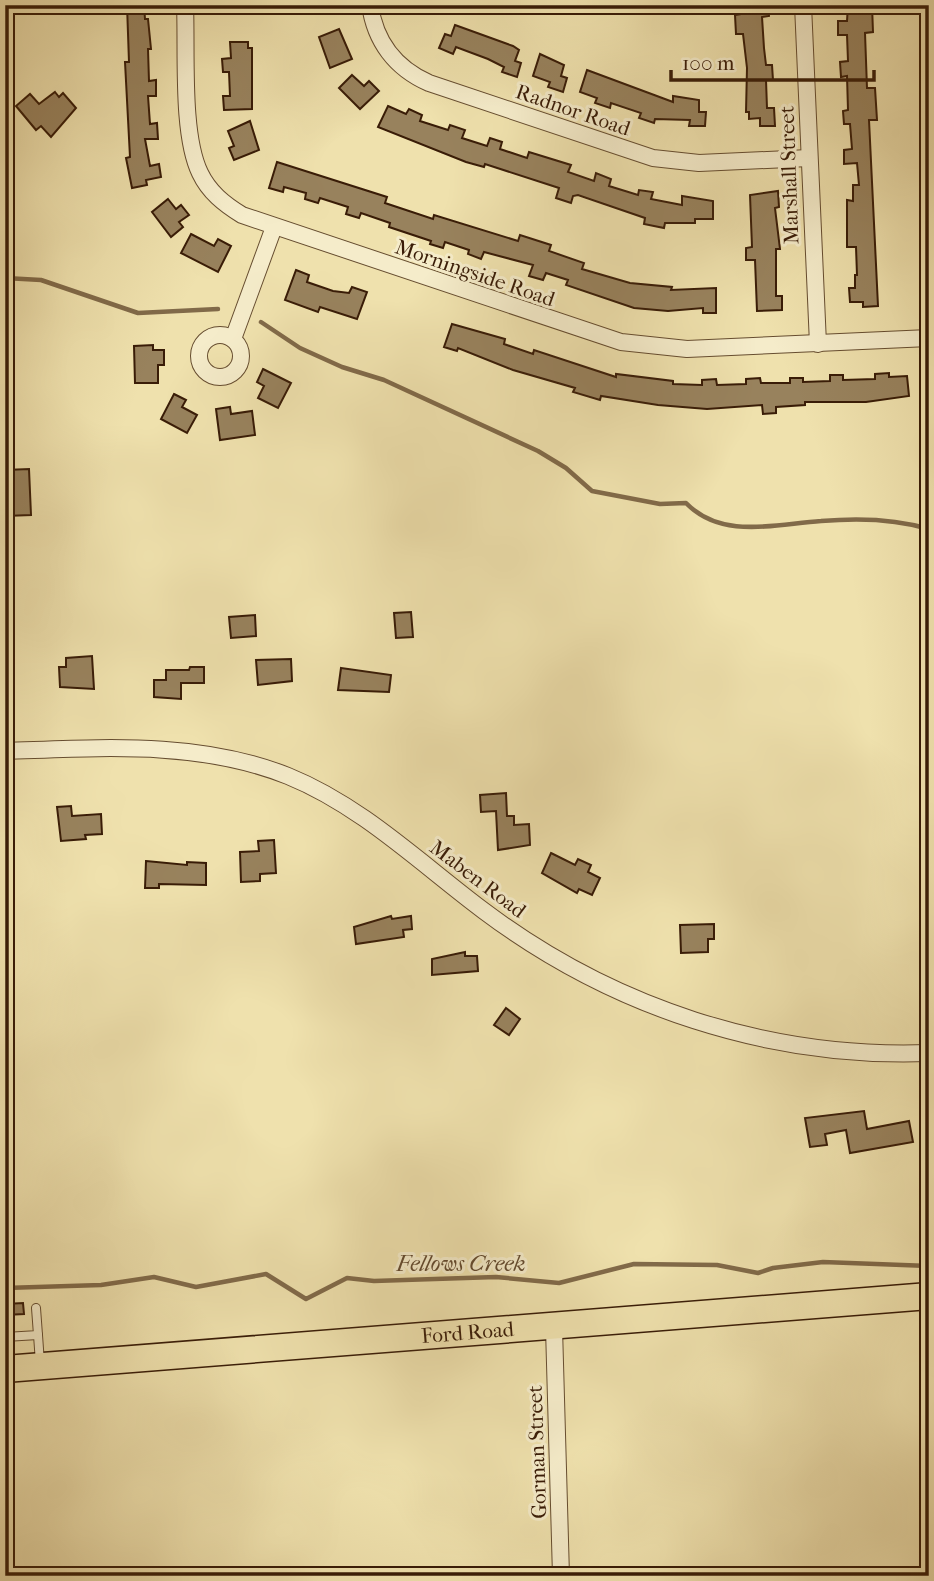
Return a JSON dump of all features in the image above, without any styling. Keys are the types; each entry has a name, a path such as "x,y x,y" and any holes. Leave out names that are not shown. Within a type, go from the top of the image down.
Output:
{"main road":[{"name":"Ford Road","path":"5,1369 929,1297"}],"street":[{"name":"Morningside Road","path":"185,5 190,138 195,160 207,185 225,205 242,215 621,342 687,349 929,338"},
{"name":"Radnor Road","path":"370,5 374,27 391,57 418,78 454,91 653,158 699,163 808,158"},
{"name":"Marshall Street","path":"803,5 818,344"},
{"path":"233,339 274,227"},
{"name":"Maben Road","path":"5,751 147,748 209,754 267,768 309,785 348,807 508,929 579,973 636,1000 683,1017 816,1049 857,1054 929,1053"},
{"name":"Gorman Street","path":"554,1328 561,1576"}],"lane":[{"path":"36,1308 40,1366"},
{"path":"5,1337 38,1335"}],"building":[{"path":"127,5 144,5 145,19 148,19 151,49 148,49 149,81 156,80 156,96 148,96 150,124 157,123 158,139 145,139 150,166 159,164 161,177 146,180 147,185 132,188 126,158 130,157 125,62 129,62"},
{"path":"741,5 768,5 769,16 762,17 766,65 772,65 773,80 766,80 767,108 774,108 775,126 760,126 760,118 749,119 749,112 746,112 747,68 743,34 736,34 735,15 742,14"},
{"path":"848,5 872,5 873,32 865,33 867,88 875,88 877,120 869,120 878,306 863,307 863,302 850,302 849,288 855,288 857,275 856,247 847,247 847,200 853,201 853,185 859,185 857,163 844,164 844,150 852,149 850,124 844,124 843,111 848,110 847,76 841,77 840,62 848,61 847,35 838,35 838,21 847,21"},
{"path":"455,25 519,50 515,61 521,63 517,77 502,72 504,67 488,59 456,47 453,54 439,48 445,34 451,36"},
{"path":"339,29 352,59 330,68 319,37"},
{"path":"230,42 248,42 248,48 252,48 252,109 224,110 223,96 230,96 229,72 223,72 222,59 231,58"},
{"path":"540,54 564,65 561,76 567,78 563,92 548,87 550,82 533,76"},
{"path":"587,70 673,102 673,96 699,100 699,112 706,112 705,126 689,126 690,120 655,119 654,123 639,118 641,113 611,103 610,108 595,103 597,98 580,92"},
{"path":"352,75 364,86 369,81 379,91 360,109 339,88"},
{"path":"55,92 59,97 63,93 76,108 51,137 41,126 36,130 16,106 30,94 39,104"},
{"path":"388,106 406,114 409,109 422,115 420,121 448,130 450,125 465,130 462,138 487,146 490,138 502,142 500,149 527,158 529,152 571,165 568,172 594,181 596,173 611,179 609,186 638,195 639,190 653,192 651,199 682,205 682,196 713,201 713,219 695,219 695,223 665,223 664,228 644,224 645,218 578,195 573,196 571,203 556,198 559,188 485,164 484,167 466,162 378,127"},
{"path":"250,121 259,150 234,160 229,148 234,146 228,131"},
{"path":"277,162 387,197 385,203 433,219 434,215 518,241 520,235 551,245 549,251 584,263 582,269 630,283 672,287 671,290 716,288 716,313 703,313 703,308 668,311 634,308 566,285 568,280 546,273 543,280 529,276 533,265 484,252 481,259 468,254 469,250 445,242 443,248 430,244 431,241 389,227 390,223 361,213 359,218 346,214 348,207 320,198 318,203 305,199 306,193 284,187 283,192 269,188"},
{"path":"778,191 779,207 775,208 780,249 776,249 776,296 782,296 782,310 757,311 755,260 746,260 746,248 752,247 750,195"},
{"path":"168,199 176,209 181,205 189,215 179,222 183,227 171,237 152,212"},
{"path":"191,234 214,246 218,239 231,246 218,272 181,253"},
{"path":"296,270 309,275 307,282 333,291 349,293 352,287 367,292 357,319 320,307 318,312 285,300"},
{"path":"452,324 505,339 504,344 533,354 534,350 616,377 616,374 673,381 673,384 702,385 702,380 716,379 717,385 746,384 746,379 760,378 761,383 790,383 790,378 803,378 803,382 830,381 830,375 843,375 843,380 875,379 875,374 889,373 889,377 907,376 909,396 866,402 805,402 805,405 776,407 776,413 763,414 762,405 707,409 601,396 600,400 573,392 575,388 513,370 458,348 457,351 444,347"},
{"path":"153,345 153,350 164,350 164,365 158,365 158,383 135,383 134,346"},
{"path":"263,369 291,383 278,408 258,398 264,386 257,382"},
{"path":"174,394 186,400 182,407 197,415 187,433 161,419"},
{"path":"230,407 231,414 252,411 255,435 220,440 216,409"},
{"path":"29,469 31,515 5,516 5,470"},
{"path":"411,612 413,637 396,638 394,613"},
{"path":"255,615 256,636 231,638 229,617"},
{"path":"92,656 94,689 60,687 59,667 66,667 66,658"},
{"path":"291,659 292,681 258,685 256,660"},
{"path":"190,667 204,667 204,683 181,683 181,699 154,697 154,680 166,680 166,670 189,670"},
{"path":"341,668 391,675 389,692 338,690"},
{"path":"506,793 507,816 514,816 514,825 529,824 530,845 498,850 496,811 481,812 480,795"},
{"path":"71,806 72,816 101,814 102,834 85,835 86,839 61,841 57,807"},
{"path":"274,840 276,873 260,874 260,881 241,882 240,852 259,851 258,841"},
{"path":"551,853 575,865 578,859 591,865 588,872 600,878 592,895 579,889 577,893 542,873"},
{"path":"146,861 187,865 187,862 206,863 206,885 159,884 159,888 145,888"},
{"path":"391,916 392,919 411,916 412,929 403,930 404,937 356,944 354,927"},
{"path":"714,924 714,939 708,939 708,952 681,953 680,925"},
{"path":"465,952 465,956 477,956 478,971 432,975 432,959"},
{"path":"506,1008 520,1019 509,1035 494,1025"},
{"path":"864,1111 867,1129 909,1121 913,1142 850,1153 846,1130 825,1134 827,1145 810,1147 805,1118"},
{"path":"23,1303 24,1314 5,1315 5,1304"}],"waterway":[{"path":"5,278 41,280 138,313 218,309"},
{"path":"261,322 300,348 342,367 384,380 538,451 566,468 592,491 660,504 686,503 700,515 732,526 861,520 889,521 929,529"},
{"name":"Fellows Creek","path":"5,1288 101,1285 154,1277 196,1287 266,1274 306,1299 347,1278 374,1281 496,1277 559,1283 634,1264 717,1265 758,1273 773,1268 823,1262 929,1266"}]}
